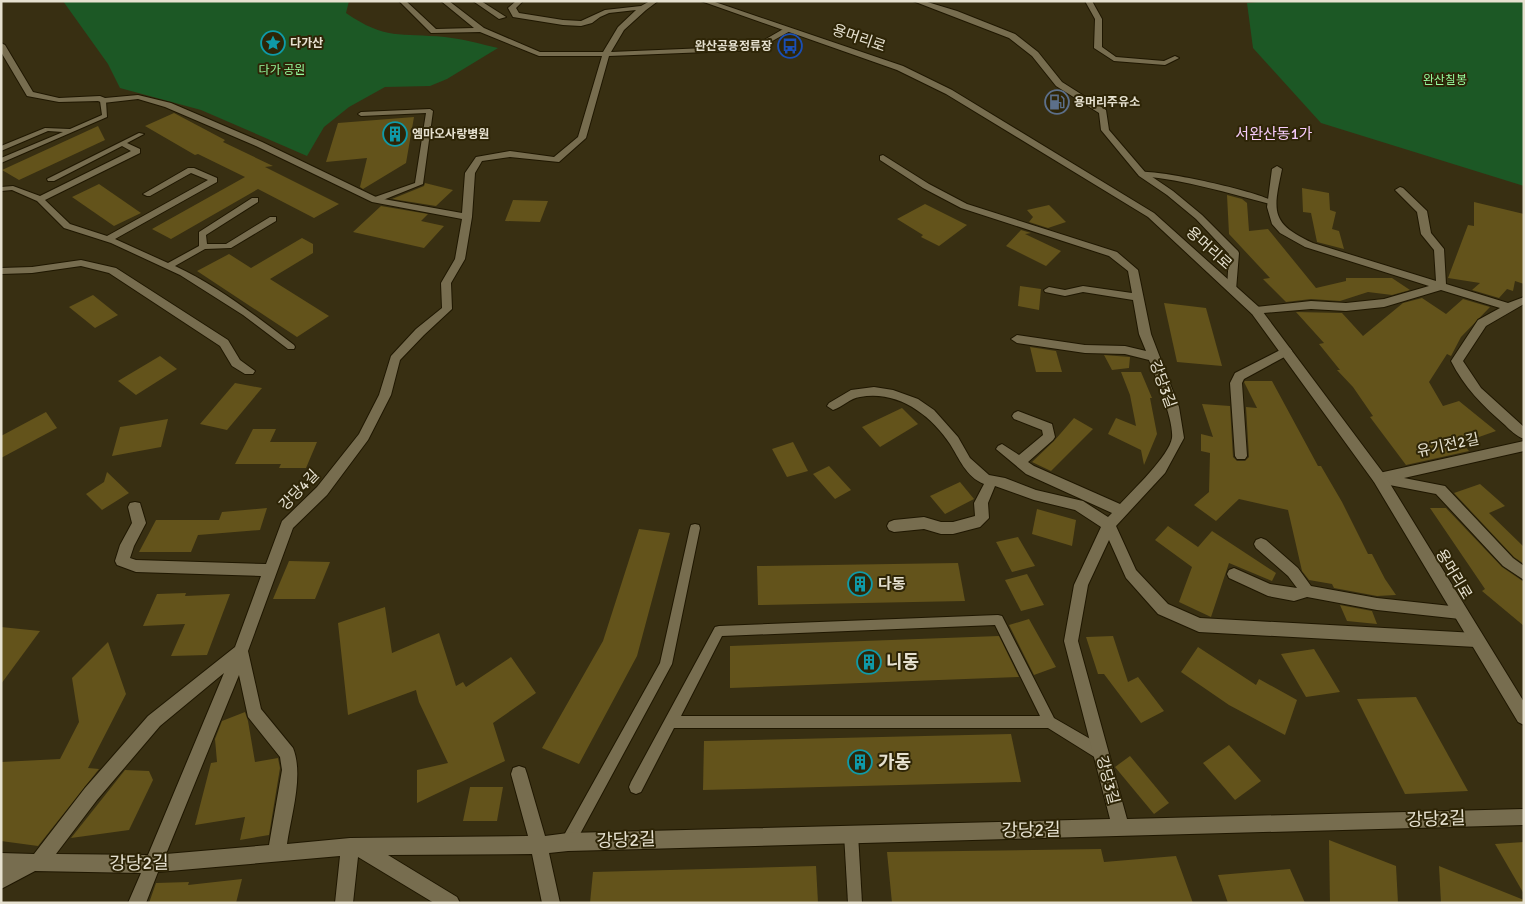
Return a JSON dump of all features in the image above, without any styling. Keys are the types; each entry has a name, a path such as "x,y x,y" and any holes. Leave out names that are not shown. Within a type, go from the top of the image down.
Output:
{"street":[{"path":"402,1 434,31 481,30"},
{"path":"444,1 481,30 539,54 606,54 756,48 788,30"},
{"path":"476,1 502,17"},
{"path":"520,1 512,8 516,15 532,16 567,24 589,22 596,15 618,9 643,8"},
{"path":"1,45 30,94 59,100 100,98 103,101 138,97 168,106 259,144 375,200 467,217 470,173 479,159 510,154 556,160 582,138 606,54 621,29 643,8 655,1"},
{"name":"용머리로","path":"704,1 900,68 948,92 1151,215 1256,311 1286,351 1379,478 1524,717"},
{"path":"916,1 954,13 1012,36 1035,54 1059,84 1103,112 1105,130 1142,174 1170,193 1199,217 1234,253 1232,288"},
{"path":"1088,1 1097,13 1100,23 1098,48 1114,59 1165,63 1175,58"},
{"name":"강당3길","path":"883,158 926,186 964,206 1114,254 1133,270 1145,334 1173,406 1178,438 1161,469 1109,525 1081,585 1071,641 1121,828"},
{"path":"1276,169 1270,202 1272,218 1280,229 1293,238 1509,307"},
{"path":"1400,190 1422,211 1426,234 1439,249 1441,286"},
{"name":"강당4길","path":"137,903 241,651 287,525 322,491 364,437 385,395 396,360 420,332 447,309 446,283 460,259 467,217"},
{"path":"1,271 32,270 81,263 112,270 224,343 236,363 249,371"},
{"path":"1256,311 1311,305 1346,307 1384,304 1441,286"},
{"path":"1049,290 1065,293 1083,289 1137,297"},
{"path":"1524,300 1482,323 1457,361 1462,373 1499,413 1524,434"},
{"path":"1017,339 1085,349 1125,350 1153,357"},
{"path":"1241,456 1236,383 1239,376 1286,351"},
{"path":"833,406 855,393 874,392 893,394 914,402 930,413 954,440 966,462 985,479 1005,483 1034,495 1078,506 1109,525 1131,574 1164,610 1199,625 1476,640"},
{"path":"1018,416 1048,427 1049,437 1020,462"},
{"name":"유기전2길","path":"1379,478 1524,446"},
{"path":"1002,449 1030,470 1122,511"},
{"path":"1379,478 1440,490 1508,562 1524,574"},
{"path":"894,526 924,523 941,528 975,523 982,518 982,502 992,480"},
{"path":"135,507 139,523 127,545 122,561 136,566 271,570"},
{"path":"1261,544 1293,572 1307,591"},
{"path":"1234,574 1268,590 1294,594 1307,591 1376,604 1460,613"},
{"path":"1,880 36,862 154,721 241,651 254,712 287,754 290,770 277,852"},
{"path":"519,774 539,845 551,903"},
{"name":"강당2길","path":"1,862 154,864 277,852 354,848 539,845 568,842 1524,817"},
{"path":"344,903 354,848 451,903"}],"lane":[{"path":"1,161 106,116 103,101"},
{"path":"361,114 430,112 419,184 375,200"},
{"path":"1,148 47,129 72,130"},
{"path":"51,178 141,134"},
{"path":"40,199 137,151 123,144"},
{"path":"108,239 214,180 191,170 147,194"},
{"path":"1142,174 1164,176 1230,190 1270,202"},
{"path":"1,189 13,188 40,199 67,226 108,239 183,273 246,313 291,347"},
{"path":"203,247 202,234 255,200"},
{"path":"168,266 203,247 228,246 273,219"},
{"path":"568,842 666,664 695,528"},
{"path":"636,787 719,631 998,620 1050,722"},
{"path":"670,722 1050,722 1101,752"},
{"path":"851,834 855,903"}],"green space":[{"name":"다가 공원","path":"63,1 349,1 346,13 372,28 393,34 452,38 498,48 447,79 430,86 385,87 349,107 324,127 307,156 201,110 120,88 108,64"},
{"name":"완산칠봉","path":"1268,1 1524,1 1524,186 1321,123 1253,48 1247,3"}],"building":[{"path":"174,113 225,140 223,142 273,166 265,167 339,204 314,218 258,189 171,239 152,229 245,177 198,154 195,155 145,126"},
{"path":"414,117 406,163 363,189 360,187 367,158 326,162 338,123"},
{"path":"98,126 105,140 19,180 2,170"},
{"path":"425,183 453,190 436,206 392,199 424,186"},
{"path":"99,184 141,213 114,226 72,197"},
{"path":"1302,188 1329,193 1330,210 1336,212 1332,229 1339,231 1344,249 1317,242 1311,213 1303,212"},
{"path":"1227,195 1242,199 1247,203 1249,231 1268,229 1316,288 1346,281 1346,278 1392,278 1410,290 1392,295 1368,292 1340,301 1311,299 1286,302 1263,279 1270,278 1229,234"},
{"path":"513,200 548,201 540,222 505,221"},
{"path":"1474,202 1524,214 1524,284 1515,281 1513,291 1507,289 1499,298 1472,290 1480,283 1448,278 1468,225 1474,226"},
{"path":"925,204 967,225 939,246 921,237 923,235 897,219"},
{"path":"1049,205 1066,222 1048,228 1029,222 1033,217 1027,210"},
{"path":"381,206 428,214 421,221 444,226 424,248 353,232"},
{"path":"1021,230 1031,233 1025,234 1061,251 1046,266 1006,246"},
{"path":"302,238 313,244 313,253 270,279 329,316 297,337 197,271 229,254 251,268"},
{"path":"1020,286 1041,289 1039,310 1018,306"},
{"path":"93,295 118,315 95,328 69,307"},
{"path":"1422,298 1446,314 1463,299 1490,307 1461,337 1451,356 1447,354 1429,382 1443,406 1459,401 1496,431 1462,443 1469,451 1406,465 1370,417 1373,416 1353,387 1337,370 1340,370 1319,344 1324,343 1296,312 1342,313 1363,336 1403,303"},
{"path":"1164,303 1206,308 1222,366 1177,362"},
{"path":"1030,347 1056,351 1062,372 1036,372"},
{"path":"1104,355 1130,357 1129,368 1112,370"},
{"path":"160,356 177,369 136,395 118,381"},
{"path":"1121,372 1141,372 1152,398 1150,398 1157,434 1144,465 1141,450 1108,434 1116,418 1136,426 1130,395"},
{"path":"1245,381 1272,381 1318,466 1321,466 1342,502 1368,554 1372,554 1396,595 1377,596 1334,588 1332,584 1309,580 1302,571 1288,510 1239,499 1216,521 1194,505 1209,492 1210,453 1201,451 1201,434 1213,437 1202,404 1230,406 1233,457 1237,461 1245,461 1249,457 1246,407 1257,408"},
{"path":"235,383 262,388 227,430 200,424"},
{"path":"902,408 918,424 880,447 862,427"},
{"path":"46,412 57,428 1,458 1,436"},
{"path":"1074,418 1093,429 1051,471 1032,462 1054,441"},
{"path":"168,419 161,447 112,456 120,427"},
{"path":"253,429 276,429 270,442 317,442 306,468 279,468 281,464 235,464"},
{"path":"793,442 808,471 787,477 772,449"},
{"path":"829,466 851,490 835,499 813,474"},
{"path":"107,472 129,493 102,510 86,494 104,482"},
{"path":"960,482 974,499 945,514 930,496"},
{"path":"1480,484 1505,506 1489,513 1524,547 1524,564 1514,557 1454,493"},
{"path":"267,508 260,530 198,535 191,552 139,552 156,520 219,520 222,512"},
{"path":"1430,508 1446,508 1502,567 1524,582 1524,626 1482,591 1485,589"},
{"path":"1037,509 1076,520 1072,546 1032,534"},
{"path":"1168,526 1198,547 1212,531 1276,573 1272,581 1229,563 1211,617 1179,602 1192,567 1155,540"},
{"path":"639,529 670,533 637,656 579,764 542,748 603,641"},
{"path":"1018,537 1035,566 1012,572 996,542"},
{"path":"289,561 330,562 315,599 273,599"},
{"name":"다동","path":"958,563 965,601 758,605 757,566"},
{"path":"1027,574 1044,605 1021,611 1005,580"},
{"path":"186,593 185,596 230,594 207,655 171,656 185,624 143,626 157,594"},
{"path":"1340,605 1372,611 1377,624 1347,621"},
{"path":"385,607 392,653 439,633 456,686 463,682 466,687 511,657 536,693 493,723 505,761 417,803 417,770 448,763 419,702 416,690 348,715 338,623"},
{"path":"1029,619 1056,667 1034,675 1009,625"},
{"path":"1,627 40,631 1,684"},
{"name":"니동","path":"999,636 1019,677 730,688 730,646"},
{"path":"1113,636 1128,682 1138,677 1164,711 1141,723 1104,674 1098,674 1086,637"},
{"path":"108,642 126,694 88,768 99,769 38,846 1,841 1,762 60,759 79,722 72,678"},
{"path":"1198,647 1256,685 1259,679 1297,700 1285,735 1229,705 1181,672"},
{"path":"1314,649 1340,692 1306,697 1281,654"},
{"path":"1416,697 1468,791 1405,794 1357,699"},
{"path":"245,712 255,762 278,758 280,768 269,835 240,840 245,817 195,825 211,763 217,762 215,739 222,721"},
{"name":"가동","path":"1011,734 1021,782 703,790 704,741"},
{"path":"1229,745 1261,781 1235,800 1203,763"},
{"path":"1130,756 1169,803 1154,814 1115,767"},
{"path":"125,770 149,771 153,780 129,830 71,838"},
{"path":"470,787 503,787 497,821 463,821"},
{"path":"1329,840 1396,866 1398,903 1330,903"},
{"path":"1524,842 1524,894 1495,844"},
{"path":"1101,849 1104,862 1176,856 1193,903 892,903 887,852"},
{"path":"816,866 818,903 590,903 593,872"},
{"path":"1439,866 1524,900 1524,903 1441,903"},
{"path":"1290,869 1305,903 1228,903 1218,875"},
{"path":"242,879 236,903 149,903 156,883 189,882 188,885"}],"place":[{"name":"다가산","path":"273,43"},
{"name":"완산공용정류장","path":"790,46"},
{"name":"용머리주유소","path":"1057,102"},
{"name":"엠마오사랑병원","path":"395,134"},
{"name":"다동","path":"860,584"},
{"name":"니동","path":"869,662"},
{"name":"가동","path":"860,762"}],"district":[{"name":"서완산동1가","path":"1274,134"}]}
